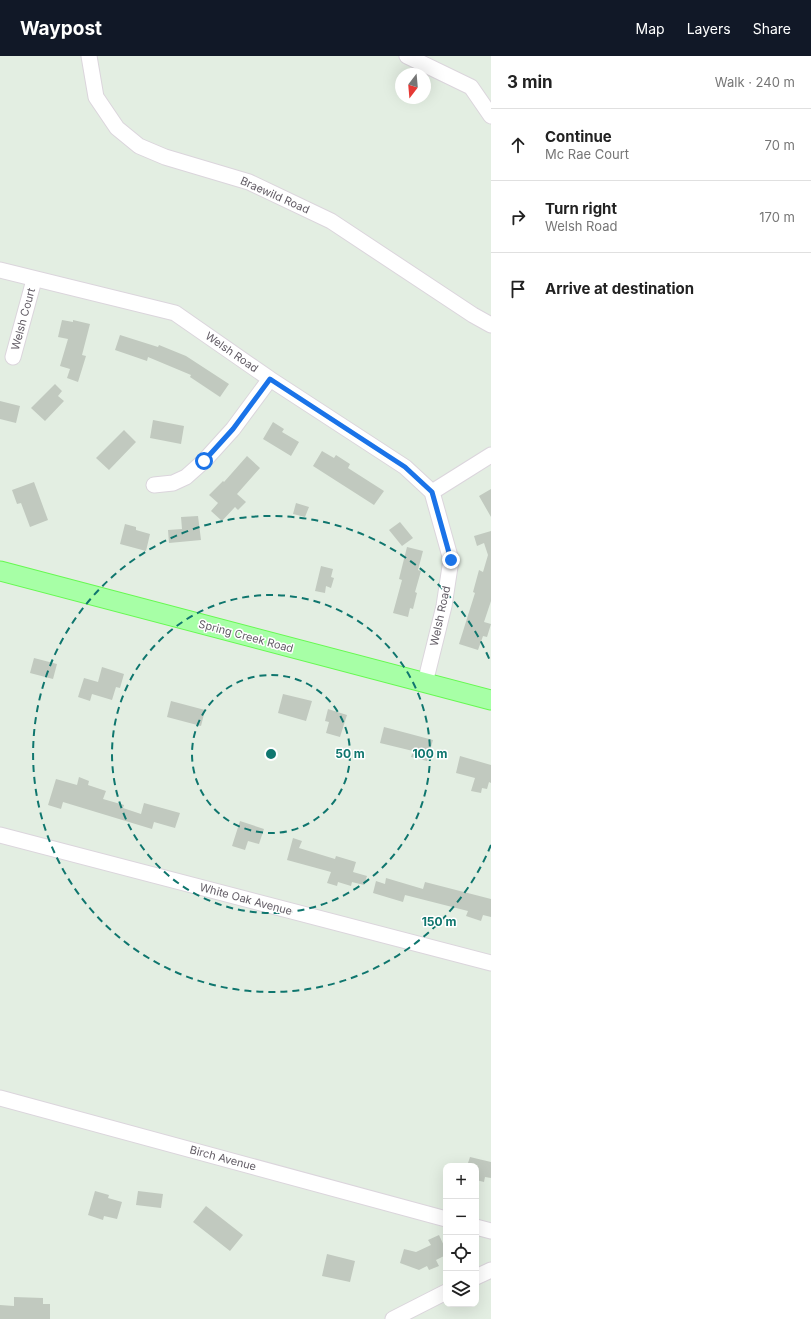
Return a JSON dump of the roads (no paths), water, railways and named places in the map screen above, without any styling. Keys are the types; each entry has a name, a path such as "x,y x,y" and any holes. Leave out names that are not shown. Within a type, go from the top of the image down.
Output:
{"main road":[{"name":"Spring Creek Road","path":"0,571 491,700"}],"street":[{"name":"Braewild Road","path":"89,56 96,98 117,128 139,146 165,157 249,182 331,220 491,326"},
{"path":"407,56 471,87 491,116"},
{"name":"Welsh Road","path":"0,270 34,280 175,313 270,379 405,467 432,492 451,560 444,606 425,683"},
{"name":"Welsh Court","path":"13,357 34,280"},
{"path":"154,486 173,483 186,477 233,429 270,379"},
{"path":"432,492 491,455"},
{"name":"White Oak Avenue","path":"0,835 491,963"},
{"name":"Birch Avenue","path":"0,1098 443,1218"},
{"path":"479,1228 491,1231"},
{"path":"479,1276 491,1270"},
{"path":"401,1317 443,1294"}]}
